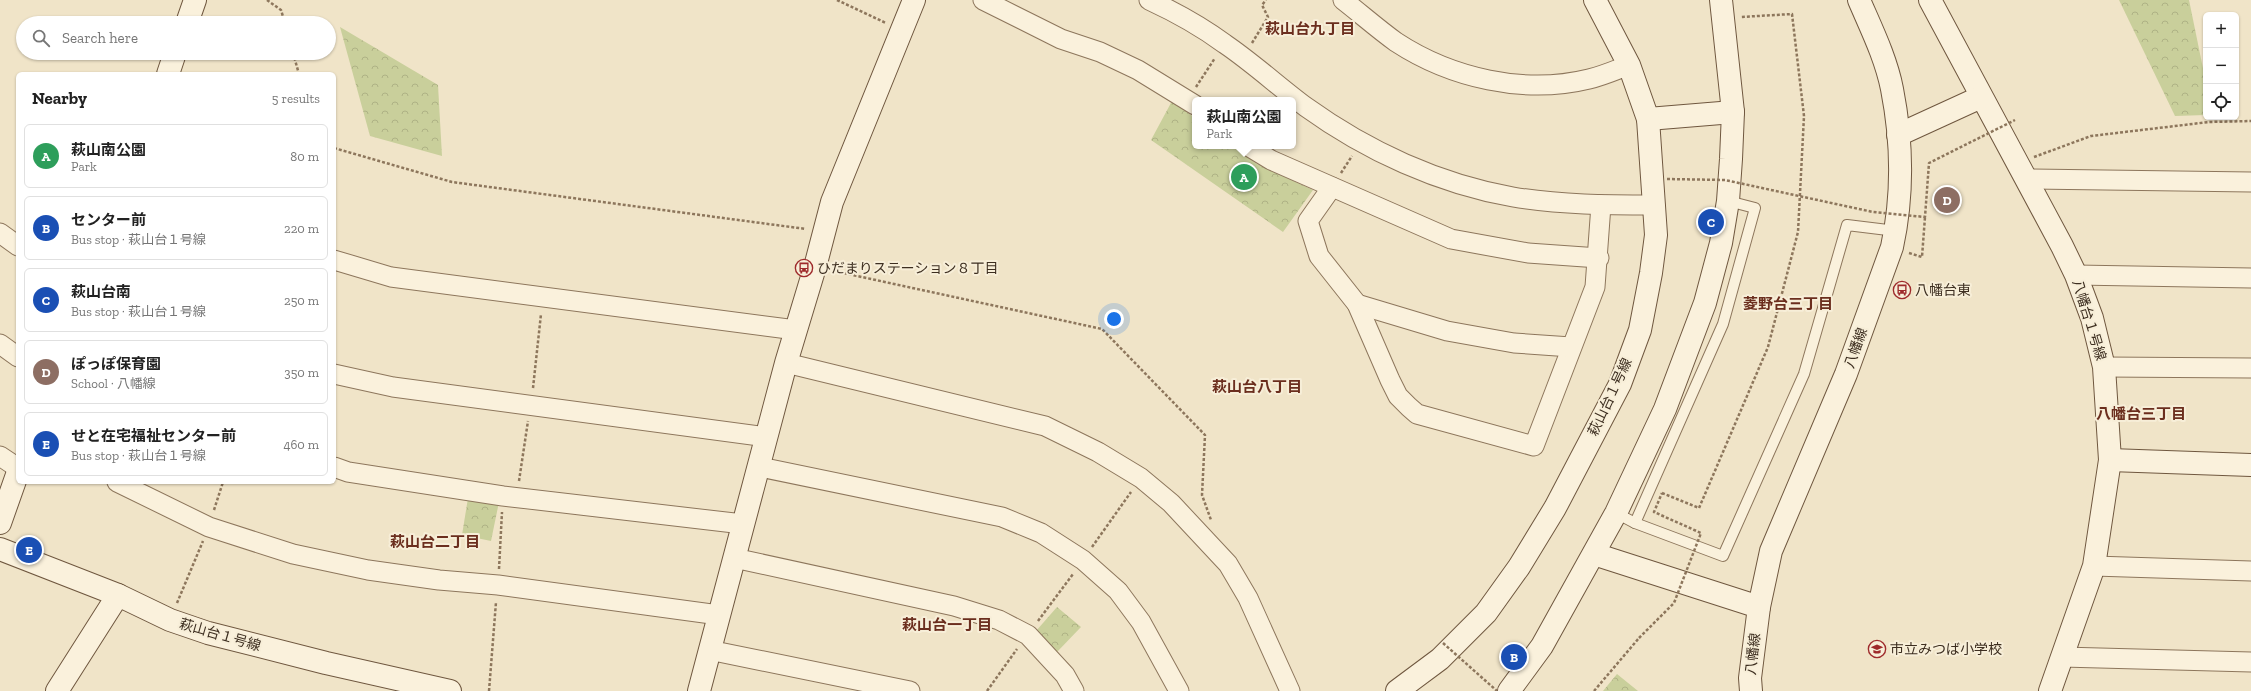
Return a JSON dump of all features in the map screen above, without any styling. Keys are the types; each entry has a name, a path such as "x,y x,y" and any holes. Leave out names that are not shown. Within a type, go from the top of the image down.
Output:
{"street":[{"path":"189,16 195,0"},
{"path":"698,691 760,467 786,363 815,267 832,202 914,0"},
{"path":"983,0 1061,39 1100,52 1138,70 1191,102"},
{"path":"1149,0 1224,43 1293,97"},
{"path":"1343,0 1396,41 1433,62 1465,74 1508,83 1553,85 1589,79 1629,65"},
{"name":"萩山台１号線","path":"1397,691 1440,659 1486,613 1519,567 1558,501 1620,384 1640,330 1651,273 1656,235 1648,118 1629,65 1595,0"},
{"name":"八幡線","path":"1751,691 1750,678 1759,607 1771,551 1846,374 1894,239 1900,181 1898,135 1892,88 1873,33 1859,0"},
{"name":"八幡台１号線","path":"1930,0 1981,97 2027,179 2076,275 2092,318 2104,367 2110,460 2094,566 2050,691"},
{"path":"1509,691 1542,646 1616,513 1665,408 1705,303 1721,243 1728,201 1733,112 1722,9"},
{"path":"169,72 173,60"},
{"path":"1898,135 1981,97"},
{"path":"1296,99 1307,108 1361,142 1416,169 1488,191 1544,201 1655,205"},
{"path":"1648,118 1733,112"},
{"path":"1253,149 1270,160 1451,239 1528,253 1599,258"},
{"path":"2027,179 2251,182"},
{"path":"1332,187 1308,221 1319,256 1357,304 1398,396 1417,414 1534,446 1595,287 1599,258 1602,204"},
{"path":"0,233 16,245"},
{"path":"336,261 391,277 796,330"},
{"path":"2076,275 2251,278"},
{"path":"1357,304 1447,331 1514,343 1571,347"},
{"path":"0,344 16,356"},
{"path":"786,363 1045,426 1098,452 1141,478 1171,503 1228,564 1248,598 1290,691"},
{"path":"2104,367 2251,368"},
{"path":"336,374 393,387 767,437"},
{"path":"0,456 16,467"},
{"path":"2110,460 2251,465"},
{"path":"760,467 1002,517 1041,533 1083,560 1118,591 1141,622 1179,691"},
{"path":"336,468 348,472 503,496 743,524"},
{"path":"0,523 16,478"},
{"path":"121,484 209,526 294,554 368,570 719,615"},
{"name":"萩山台１号線","path":"0,549 118,595 170,620 208,633 326,663 450,691"},
{"path":"1594,554 1759,607"},
{"path":"734,558 954,606 999,620 1028,635 1065,675 1074,691"},
{"path":"2094,566 2251,571"},
{"path":"57,691 118,595"},
{"path":"710,650 910,691"},
{"path":"2062,657 2251,662"}],"lane":[{"path":"1636,523 1723,324 1755,208 1728,201"},
{"path":"1616,513 1636,523 1723,556 1804,374 1847,225 1894,239"}],"path":[{"path":"267,0 281,10 283,16"},
{"path":"837,0 901,30"},
{"path":"1243,57 1268,17 1262,5 1266,0"},
{"path":"1594,691 1639,638 1674,603 1701,533 1654,512 1662,493 1699,508 1768,347 1798,232 1804,116 1792,14 1722,9"},
{"path":"1194,97 1224,43"},
{"path":"295,60 299,72"},
{"path":"1894,239 1922,257 1929,162 2015,120"},
{"path":"2036,157 2091,136 2210,122 2251,121"},
{"path":"1332,187 1361,142"},
{"path":"336,149 452,182 825,231"},
{"path":"1667,178 1724,180 1873,212 1925,217"},
{"path":"815,267 1102,329 1205,435 1202,495 1212,523"},
{"path":"987,691 1141,478"},
{"path":"170,620 209,526 222,484"},
{"path":"1443,643 1497,691"}],"green space":[{"path":"2119,0 2189,0 2203,68 2203,115 2175,116"},
{"path":"340,27 438,85 442,156 370,136"},
{"path":"1172,101 1192,116 1192,149 1236,149 1257,164 1313,190 1283,232 1151,140"},
{"path":"468,498 499,502 491,541 462,535"},
{"path":"1057,607 1081,627 1057,652 1036,631"},
{"path":"1617,674 1638,691 1603,691"}],"place":[{"name":"萩山南公園","path":"1244,177"},
{"name":"ぽっぽ保育園","path":"1947,200"},
{"name":"萩山台南","path":"1711,222"},
{"name":"ひだまりステーション８丁目","path":"804,268"},
{"name":"八幡台東","path":"1902,290"},
{"name":"せと在宅福祉センター前","path":"29,550"},
{"name":"市立みつば小学校","path":"1877,649"},
{"name":"センター前","path":"1514,657"}],"district":[{"name":"萩山台九丁目","path":"1310,29"},
{"name":"菱野台三丁目","path":"1788,304"},
{"name":"萩山台八丁目","path":"1257,387"},
{"name":"八幡台三丁目","path":"2141,414"},
{"name":"萩山台二丁目","path":"435,542"},
{"name":"萩山台一丁目","path":"947,625"}]}
